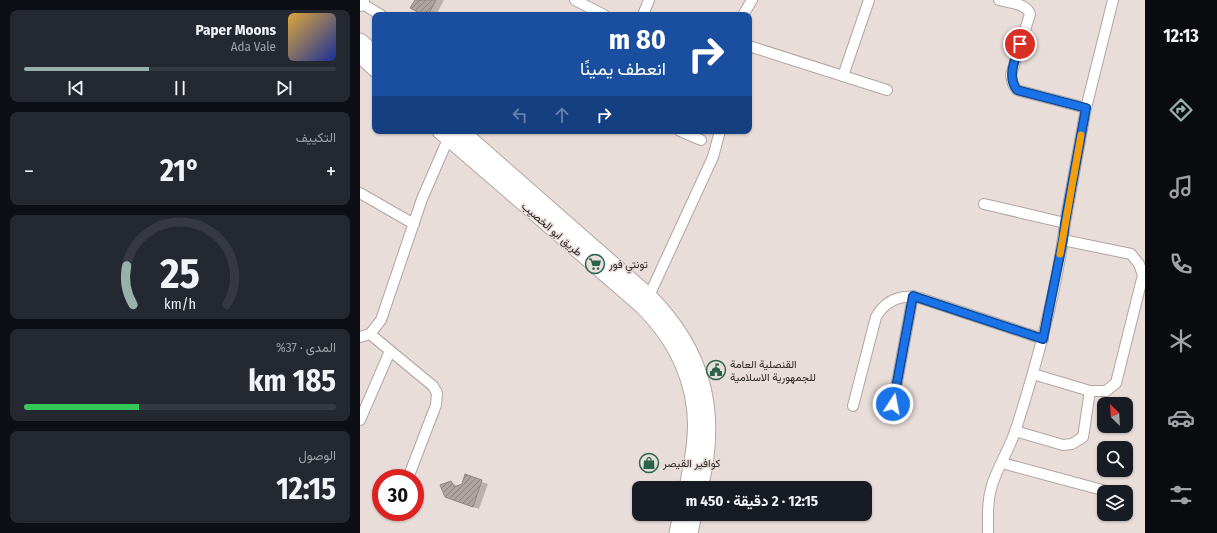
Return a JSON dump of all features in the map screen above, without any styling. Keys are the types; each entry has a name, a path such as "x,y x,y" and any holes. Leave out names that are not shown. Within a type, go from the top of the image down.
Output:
{"main road":[{"path":"360,41 372,51"},
{"path":"360,55 372,66"},
{"name":"طريق ابو الخصيب","path":"465,134 503,177 641,305 659,325 672,343 686,372 695,409 696,430 694,452 688,481"},
{"name":"طريق ابو الخصيب","path":"444,135 503,177 649,296 662,309 683,337 698,369 703,385 706,403 709,438 701,481"},
{"path":"677,533 680,521"},
{"path":"690,533 693,521"}],"street":[{"path":"575,0 598,12"},
{"path":"645,12 649,0"},
{"path":"745,12 752,0"},
{"path":"843,76 870,0"},
{"path":"999,0 1024,6 1030,14 1011,75 1012,84 1017,90 1086,108"},
{"path":"988,533 989,496 996,473 1015,431 1043,339 1063,240 1086,108 1113,0"},
{"path":"361,2 376,12"},
{"path":"752,47 887,90"},
{"path":"687,134 701,140"},
{"path":"649,296 713,157 719,134"},
{"path":"360,337 370,334 381,320 444,135"},
{"path":"360,193 414,224"},
{"path":"984,204 1065,223"},
{"path":"1033,374 1090,391 1106,391 1116,383 1143,275 1139,264 1131,254 1063,240"},
{"path":"853,406 876,317 880,310 891,301 906,296 913,296 1043,339"},
{"path":"893,404 913,296"},
{"path":"370,334 433,386 437,393 437,401 411,469"},
{"path":"360,420 390,351"},
{"path":"1015,431 1063,445 1072,444 1083,437 1090,391"},
{"path":"1002,462 1097,488"}],"building":[{"path":"415,0 436,0 430,12 417,12 410,8"},
{"path":"465,474 482,480 473,507 445,497 440,485 451,481 454,487 462,484"}],"slow traffic":[{"path":"1060,254 1081,135"}],"place":[{"name":"تونتي فور","path":"595,264"},
{"name":"القنصلية العامة للجمهورية الاسلامية","path":"716,370"},
{"name":"كوافير القيصر","path":"649,463"}],"route":[{"path":"893,404 913,296 1043,339 1063,240 1086,108 1017,90 1012,84 1011,75 1020,44"}]}
